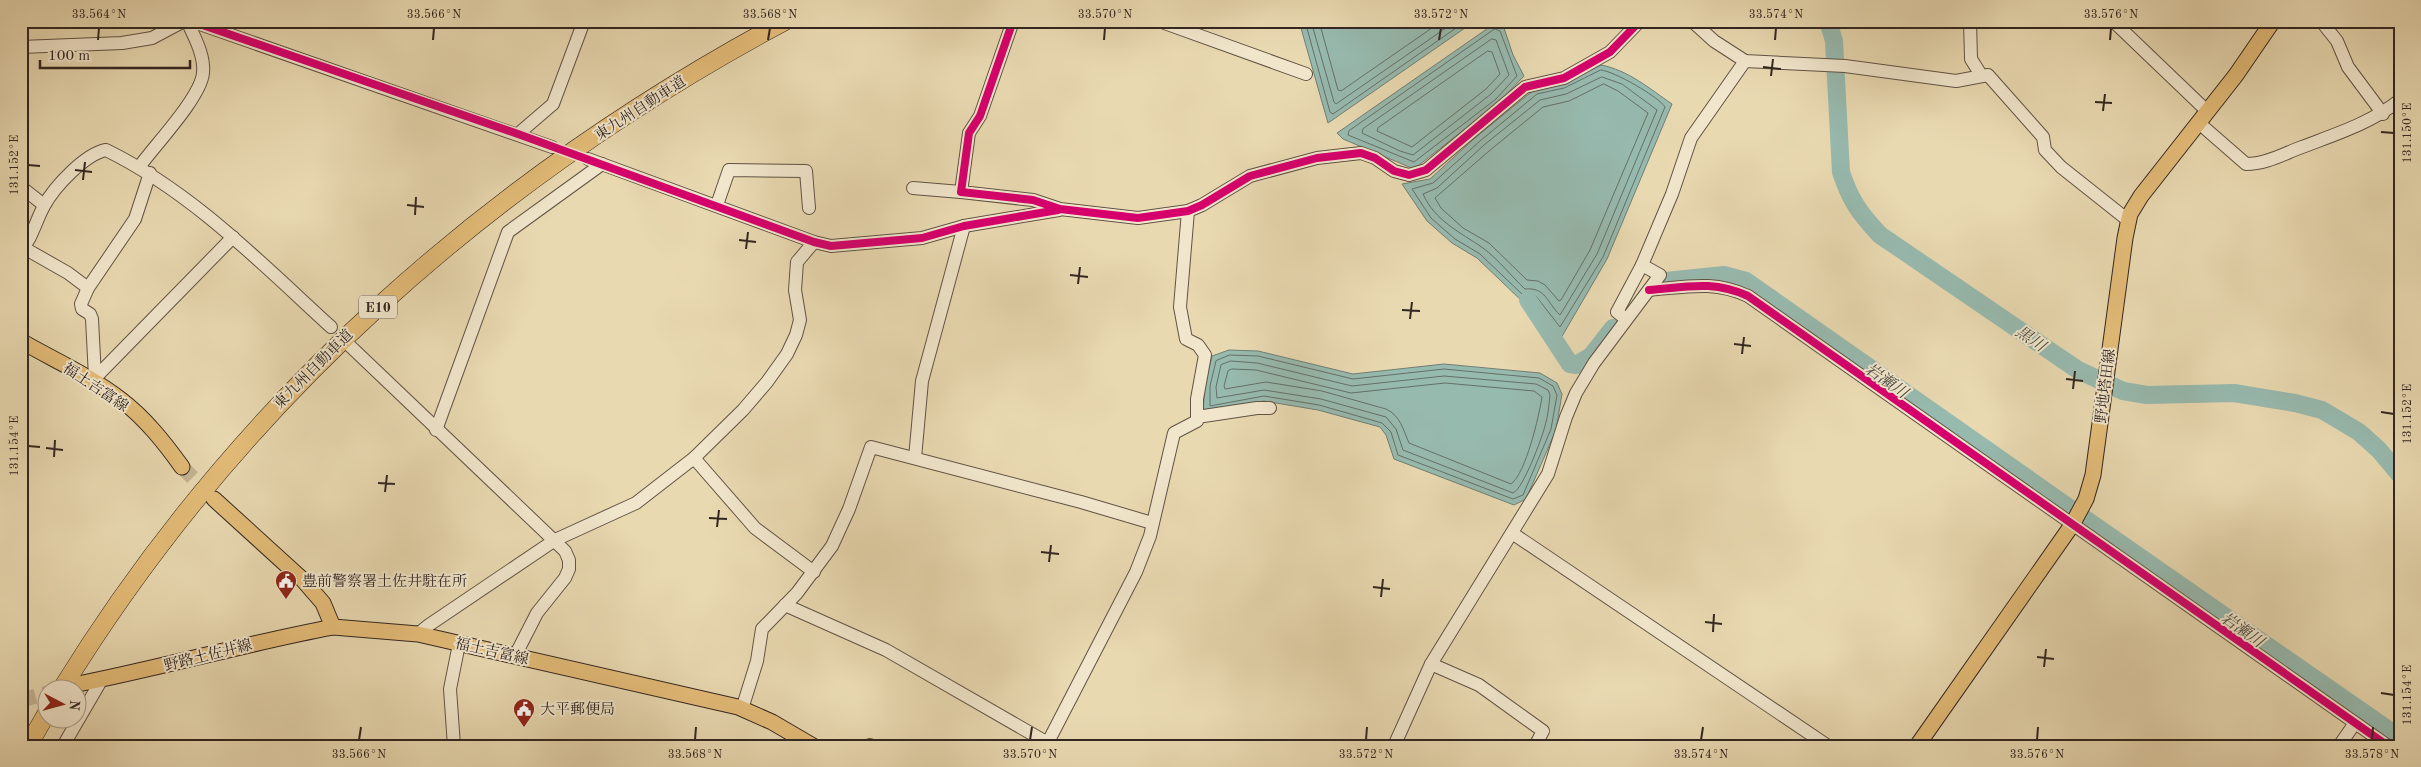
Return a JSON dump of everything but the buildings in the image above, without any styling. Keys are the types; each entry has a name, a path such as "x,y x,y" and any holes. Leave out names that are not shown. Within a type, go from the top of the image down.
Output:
{"highway":[{"name":"東九州自動車道","path":"68,680 134,579 180,518 273,410 355,327 446,246 557,162 699,71 785,21"},
{"path":"28,746 38,728"}],"main road":[{"name":"野地塔田線","path":"1917,746 2072,525 2086,499 2093,475 2128,221 2146,189 2203,118 2273,21"},
{"name":"福土吉富線","path":"21,341 94,379 121,400 159,436 182,467"},
{"path":"214,499 303,580 323,603 333,627"},
{"name":"福土吉富線","path":"333,627 418,634 742,709 772,722 813,746"},
{"name":"野路土佐井線","path":"88,682 333,627"}],"street":[{"path":"21,47 122,43 152,38 187,21 552,147"},
{"path":"94,379 92,319 90,314 82,309 81,304 88,288 135,219 145,170 197,92 203,73 198,46 187,21"},
{"path":"518,134 553,104 584,21"},
{"path":"961,192 969,133 980,116 1013,21"},
{"path":"1159,21 1306,74"},
{"path":"913,188 1033,200 1060,209 1138,218 1188,211 1202,205 1250,176 1317,158 1361,153 1375,158 1394,171 1408,175 1426,170 1525,87 1564,78 1610,52 1640,21"},
{"path":"1692,21 1714,41 1745,60 1845,66 1956,81 1988,75 2043,137 2045,150 2061,167 2128,221"},
{"path":"1970,21 1972,59 1980,75"},
{"path":"2113,21 2246,164 2260,164 2383,114 2400,100"},
{"path":"2321,21 2337,42 2348,67 2383,114"},
{"path":"1626,319 1617,312 1642,265 1672,194 1692,138 1745,60"},
{"path":"88,288 68,273 22,249 44,205 54,190 68,176 100,151 106,150 145,170 233,237 330,327"},
{"path":"588,159 814,242 831,246 922,238 964,226 1060,209"},
{"path":"436,430 508,232 602,164"},
{"path":"717,205 729,170 806,171 809,208"},
{"path":"21,187 44,205"},
{"path":"785,605 886,650 1049,745 1136,572 1150,536 1174,433 1197,421 1197,400 1205,355 1198,345 1186,339 1180,307 1188,211"},
{"path":"915,458 922,381 964,226"},
{"path":"94,379 233,237"},
{"path":"418,634 428,625 556,540 636,503 694,458 743,410 767,382 787,354 800,320 795,290 797,262 814,242"},
{"path":"1394,746 1430,664 1548,474 1566,417 1576,393 1594,363 1660,275 1642,265"},
{"path":"1649,290 1709,285 1731,288 1748,296 2388,746"},
{"path":"349,346 436,430 556,540 565,551 569,560 569,569 565,578 537,613 514,656"},
{"path":"1197,418 1257,408 1270,408"},
{"path":"742,709 757,661 762,629 814,572 832,546 849,510 871,447 1081,502 1152,524"},
{"path":"694,458 755,528 814,572"},
{"path":"1512,532 1828,746"},
{"path":"454,746 450,689 459,644"},
{"path":"1430,664 1479,685 1543,730 1534,746"},
{"path":"63,746 102,679"},
{"path":"2339,746 2355,723"}],"water":[{"path":"1299,21 1475,21 1328,123"},
{"path":"1494,24 1503,25 1513,55 1524,76 1499,102 1414,169 1343,139 1337,133"},
{"path":"1601,65 1611,67 1630,76 1672,104 1607,259 1561,338 1533,299 1524,303 1477,258 1452,243 1427,221 1402,184 1430,179 1476,137 1535,89 1563,83"},
{"path":"1229,350 1258,351 1353,374 1444,364 1540,373 1557,383 1562,394 1556,430 1526,499 1514,505 1394,459 1386,435 1380,427 1318,410 1264,401 1203,411 1205,385 1212,356"}],"waterway":[{"name":"黒川","path":"1828,21 1834,41 1841,172 1856,206 1880,235 2078,370 2123,391 2147,395 2234,393 2295,403 2322,410 2359,432 2379,450 2400,475"},
{"name":"岩瀬川","path":"1666,281 1724,275 1746,281 2071,509"},
{"name":"岩瀬川","path":"1528,300 1570,364 1576,365 1591,356 1613,328"},
{"name":"岩瀬川","path":"2085,519 2400,738"}],"tunnel":[{"path":"182,467 213,498"},
{"path":"21,700 38,696"}],"cycle path":[{"path":"191,21 518,134 814,242 831,246 922,238 964,226 1058,210"},
{"path":"1013,21 980,116 969,133 961,192 1033,200 1060,209 1138,218 1188,211 1202,205 1250,176 1317,158 1361,153 1375,158 1394,171 1409,175 1426,170 1525,87 1564,78 1610,52 1640,21"},
{"path":"1649,290 1711,286 1748,296 2388,746"}],"place":[{"name":"豊前警察署土佐井駐在所","path":"286,600"},
{"name":"大平郵便局","path":"524,728"}]}
